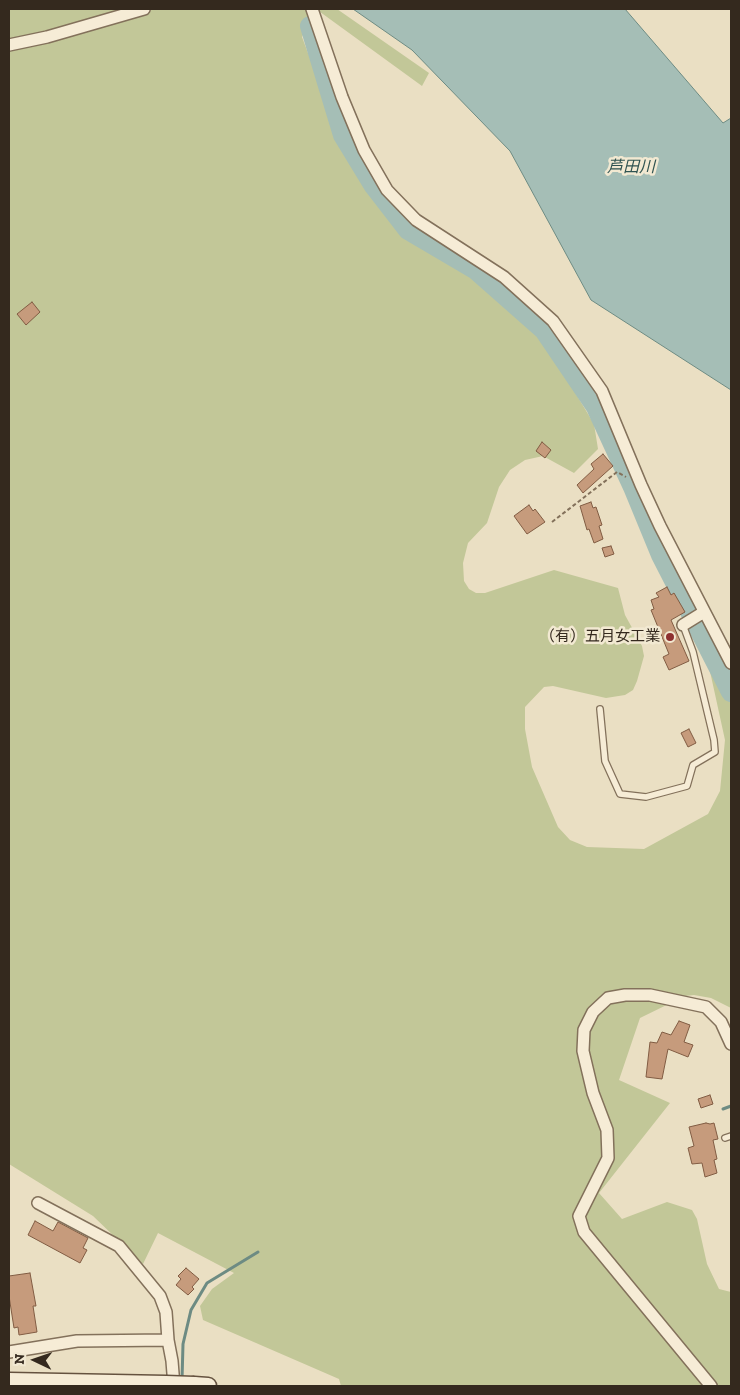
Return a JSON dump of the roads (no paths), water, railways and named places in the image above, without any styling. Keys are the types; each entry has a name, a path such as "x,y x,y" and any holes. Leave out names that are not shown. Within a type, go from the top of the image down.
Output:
{"main road":[{"path":"9,1381 201,1386"}],"street":[{"path":"9,45 47,37 144,9"},
{"path":"312,9 342,97 364,150 388,190 416,220 504,277 553,321 602,391 641,485 731,663"},
{"path":"684,624 704,612"},
{"path":"711,1386 584,1232 579,1216 608,1158 607,1130 593,1093 583,1052 584,1030 593,1012 608,998 625,995 650,995 706,1007 720,1022 731,1044"},
{"path":"38,1203 119,1246 160,1296 166,1312 172,1361 170,1385"},
{"path":"9,1352 77,1341 168,1340"}],"lane":[{"path":"600,709 605,761 620,794 646,797 687,786 693,765 715,752 694,652 684,624"}],"water":[{"name":"芦田川","path":"353,9 625,9 723,123 731,118 731,390 591,300 510,151 412,50"}],"waterway":[{"path":"310,26 343,135 374,186 408,230 476,270 544,330 596,407 633,487 661,555 731,692"},
{"path":"723,1109 731,1106"},
{"path":"182,1380 183,1344 191,1310 207,1283 258,1252"}],"place":[{"name":"（有）五月女工業","path":"670,637"}]}
